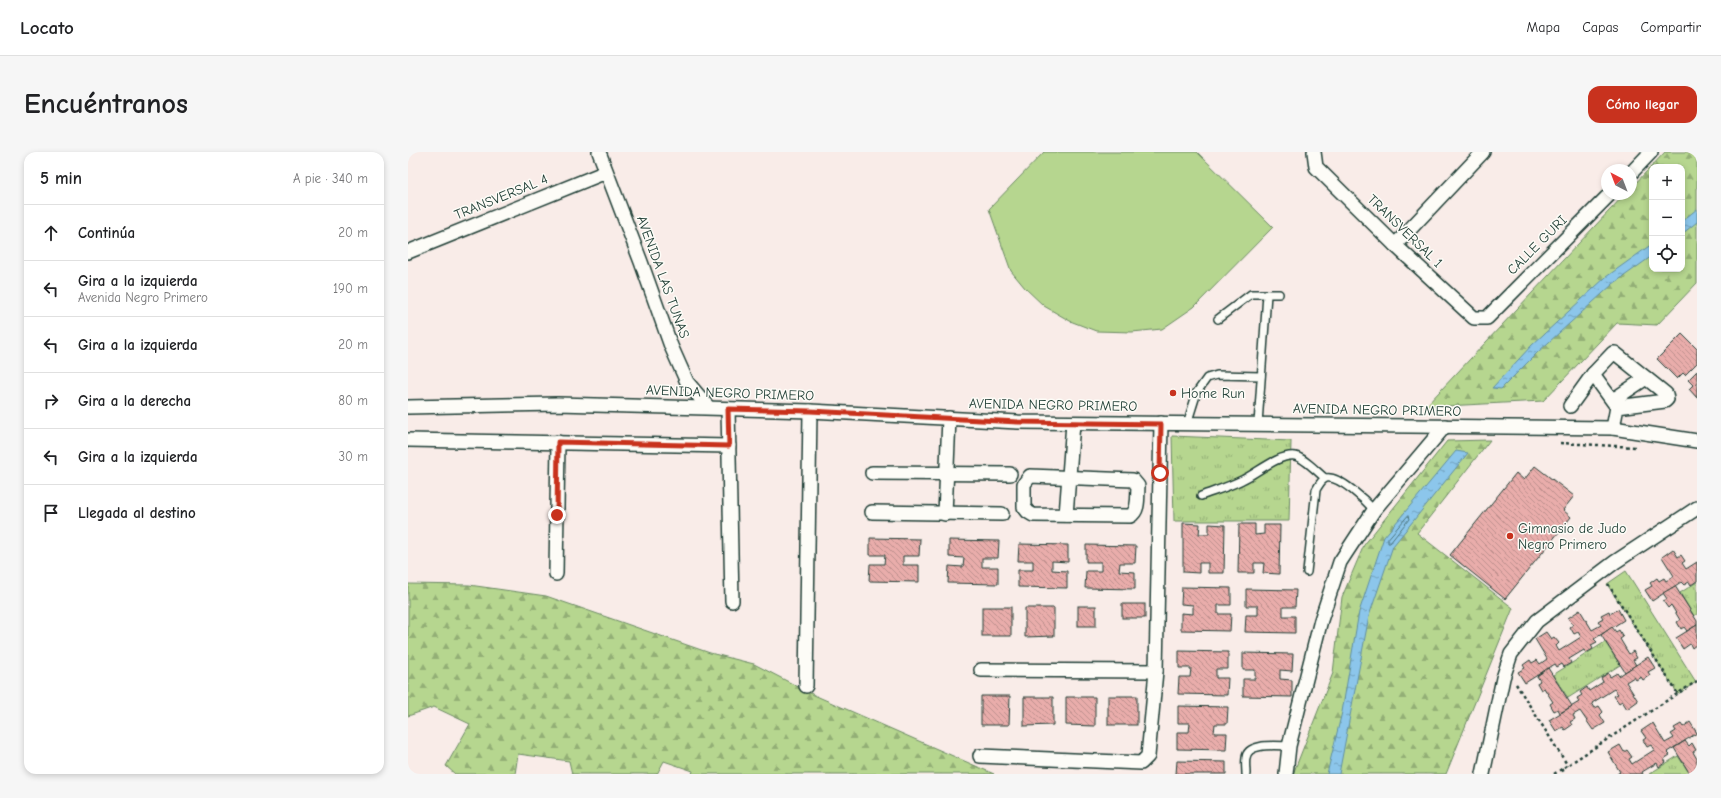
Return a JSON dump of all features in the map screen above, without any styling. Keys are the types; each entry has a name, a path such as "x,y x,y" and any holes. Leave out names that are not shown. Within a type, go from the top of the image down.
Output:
{"street":[{"name":"AVENIDA LAS TUNAS","path":"599,152 671,346 688,382 708,407"},
{"name":"TRANSVERSAL 1","path":"1314,152 1316,168 1395,245 1474,318 1481,320 1487,318"},
{"path":"1395,245 1483,152"},
{"path":"1637,166 1651,152"},
{"name":"TRANSVERSAL 4","path":"408,252 606,172"},
{"name":"CALLE GURI","path":"1487,318 1604,200"},
{"path":"1570,406 1593,374 1613,353 1615,353 1666,394 1667,398 1665,401 1615,403"},
{"path":"1593,374 1615,403 1612,428"},
{"path":"1615,403 1646,378"},
{"name":"AVENIDA NEGRO PRIMERO","path":"408,407 558,404 708,407 1018,422 1612,428 1697,441"},
{"path":"728,409 732,601"},
{"path":"806,686 810,411"},
{"path":"945,514 949,418"},
{"path":"1066,515 1073,423"},
{"path":"980,756 1141,763 1148,756 1156,671 1161,424"},
{"path":"1286,774 1289,746 1321,620 1340,562 1374,510 1444,426"},
{"path":"408,440 729,446"},
{"path":"556,574 558,442"},
{"path":"872,473 1010,474"},
{"path":"1030,476 1069,478 1133,480 1138,486 1137,510 1130,516 1066,515 1033,514 1028,512 1024,507 1024,484 1030,476"},
{"path":"1483,774 1503,678 1511,654 1537,621 1615,562 1697,508"},
{"path":"872,512 1002,514"},
{"path":"981,670 1156,671"}],"lane":[{"path":"1218,319 1251,294 1280,294"},
{"path":"1258,424 1267,294"},
{"path":"1187,424 1197,392 1207,378 1218,375 1262,376"},
{"path":"1201,496 1241,481 1274,461 1288,457 1295,456 1302,459 1325,478"},
{"path":"1307,572 1316,490 1320,482 1325,478 1337,480 1361,496 1374,510"},
{"path":"1246,774 1246,756 1248,751 1261,746 1289,746"}],"path":[{"path":"1555,443 1642,447"},
{"path":"1601,588 1607,584 1678,694"},
{"path":"1554,774 1697,681"},
{"path":"1515,682 1568,766"},
{"path":"1562,769 1565,774"}],"green space":[{"path":"1044,152 1197,152 1273,227 1194,307 1162,329 1132,332 1096,331 1070,321 1044,306 1025,288 1011,271 989,209"},
{"path":"1665,152 1697,152 1697,283 1657,325 1617,323 1543,401 1425,407 1619,200 1637,200 1637,182 1649,169 1649,272 1685,272 1685,164 1654,164"},
{"path":"1172,436 1291,441 1289,521 1174,521"},
{"path":"1490,440 1417,533 1513,608 1446,774 1293,774 1333,673 1342,597 1364,545 1447,441"},
{"path":"1626,571 1696,682 1678,694 1607,584"},
{"path":"1697,582 1697,614 1694,616 1680,593"},
{"path":"408,584 469,585 546,596 710,653 754,664 814,695 994,774 692,774 693,771 664,761 657,774 572,774 569,761 518,754 515,774 455,774 446,766 470,724 434,707 408,716"},
{"path":"1605,642 1620,665 1568,698 1553,675"},
{"path":"1678,756 1690,774 1649,774"}],"water":[{"path":"1697,209 1697,222 1685,232 1685,219"},
{"path":"1649,246 1649,258 1613,284 1538,352 1501,389 1492,388 1532,345 1606,277"},
{"path":"1456,451 1468,453 1393,546 1369,616 1339,774 1327,774 1342,712 1359,612 1384,537"}],"building":[{"path":"1682,334 1697,349 1697,363 1685,375 1683,373 1677,379 1657,359"},
{"path":"1697,371 1697,398 1689,389 1693,385 1688,380"},
{"name":"Gimnasio de Judo Negro Primero","path":"1535,466 1574,496 1563,510 1571,517 1505,599 1450,555 1516,473 1524,480"},
{"path":"1183,523 1200,524 1199,534 1209,534 1209,524 1225,525 1224,573 1208,573 1208,563 1199,563 1199,573 1183,572"},
{"path":"1239,524 1255,524 1255,535 1264,534 1264,525 1280,525 1279,574 1263,573 1264,563 1254,563 1254,573 1238,573"},
{"path":"870,538 920,539 919,556 903,556 903,565 919,565 919,582 869,581 870,564 884,564 885,555 870,555"},
{"path":"949,540 999,541 998,558 982,558 982,567 998,567 998,584 948,583 949,566 963,567 964,558 949,557"},
{"path":"1019,544 1068,545 1068,562 1052,561 1052,570 1067,571 1067,588 1018,587 1018,570 1033,570 1033,561 1018,561"},
{"path":"1086,545 1136,546 1135,563 1120,563 1119,571 1135,572 1135,589 1085,588 1086,571 1101,571 1101,562 1086,562"},
{"path":"1673,549 1678,557 1681,555 1685,561 1682,563 1686,569 1697,562 1697,581 1691,585 1689,582 1684,585 1681,582 1652,601 1645,590 1652,586 1650,583 1657,578 1659,581 1664,578 1666,581 1674,576 1662,557"},
{"path":"1675,586 1697,621 1697,625 1687,631 1684,627 1681,629 1677,622 1680,620 1671,605 1668,608 1663,601 1667,599 1663,593"},
{"path":"1182,587 1231,588 1231,605 1218,605 1218,614 1231,614 1230,631 1181,630 1181,613 1193,614 1193,605 1181,604"},
{"path":"1246,589 1296,590 1295,607 1283,607 1283,616 1295,616 1295,633 1245,632 1246,615 1258,615 1258,606 1246,606"},
{"path":"1122,604 1145,604 1145,618 1122,618"},
{"path":"1078,606 1096,606 1096,626 1078,626"},
{"path":"982,607 1011,607 1011,636 982,636"},
{"path":"1025,608 1054,608 1054,636 1025,637"},
{"path":"1618,609 1624,620 1594,639 1597,642 1591,645 1593,649 1586,653 1584,650 1569,659 1571,663 1564,667 1562,664 1557,667 1555,664 1525,683 1518,672 1525,668 1523,665 1530,660 1532,663 1537,660 1540,664 1547,659 1535,639 1546,632 1551,639 1554,637 1559,643 1556,646 1559,651 1581,637 1578,632 1574,634 1570,627 1573,625 1568,618 1580,610 1592,630 1601,625 1598,621 1603,618 1601,615 1609,611 1610,614"},
{"path":"1697,625 1697,644 1692,648 1690,644 1683,649 1676,638"},
{"path":"1612,627 1616,632 1619,630 1623,637 1620,639 1629,654 1633,651 1637,658 1633,660 1636,665 1625,672 1601,635"},
{"path":"1179,651 1228,652 1228,669 1216,669 1216,678 1228,678 1227,695 1178,694 1179,677 1190,677 1191,668 1179,668"},
{"path":"1243,653 1293,654 1292,671 1280,670 1280,679 1292,680 1292,697 1243,696 1243,679 1255,679 1255,670 1243,670"},
{"path":"1648,657 1655,668 1648,672 1650,675 1643,680 1641,677 1636,680 1634,677 1626,682 1638,701 1627,709 1622,701 1619,703 1614,696 1618,694 1614,689 1592,703 1595,708 1599,706 1603,712 1600,715 1605,723 1593,730 1580,711 1573,715 1575,719 1570,722 1572,725 1565,730 1563,727 1556,731 1549,720 1579,702 1577,698 1582,695 1580,692 1587,687 1589,691 1603,682 1601,678 1608,673 1610,677 1617,673 1619,676"},
{"path":"1548,668 1572,706 1560,713 1558,709 1554,711 1550,704 1553,702 1544,688 1541,690 1537,683 1540,681 1537,676"},
{"path":"981,696 1010,696 1009,725 981,725"},
{"path":"1108,696 1137,696 1137,725 1108,725"},
{"path":"1024,697 1053,697 1053,725 1024,726"},
{"path":"1066,697 1095,697 1095,726 1066,725"},
{"path":"1178,706 1228,707 1227,724 1215,724 1214,733 1227,733 1226,750 1177,749 1177,732 1189,732 1190,723 1178,723"},
{"path":"1690,722 1697,733 1667,752 1670,755 1664,759 1666,762 1659,767 1657,763 1642,772 1643,774 1617,774 1620,772 1608,752 1620,745 1624,752 1627,750 1632,757 1629,759 1632,764 1654,750 1651,745 1647,747 1643,740 1646,738 1641,731 1653,723 1665,743 1674,738 1671,734 1676,731 1674,728 1681,724 1683,727"},
{"path":"1685,741 1689,746 1692,743 1696,750 1693,752 1697,759 1697,774 1690,774 1674,748"},
{"path":"1177,761 1226,762 1226,774 1176,774"}],"place":[{"name":"Home Run","path":"1173,393"},
{"name":"Gimnasio de Judo Negro Primero","path":"1510,536"}],"route":[{"path":"557,515 558,442 729,446 728,409 810,411 1018,422 1161,424 1160,473"}]}
